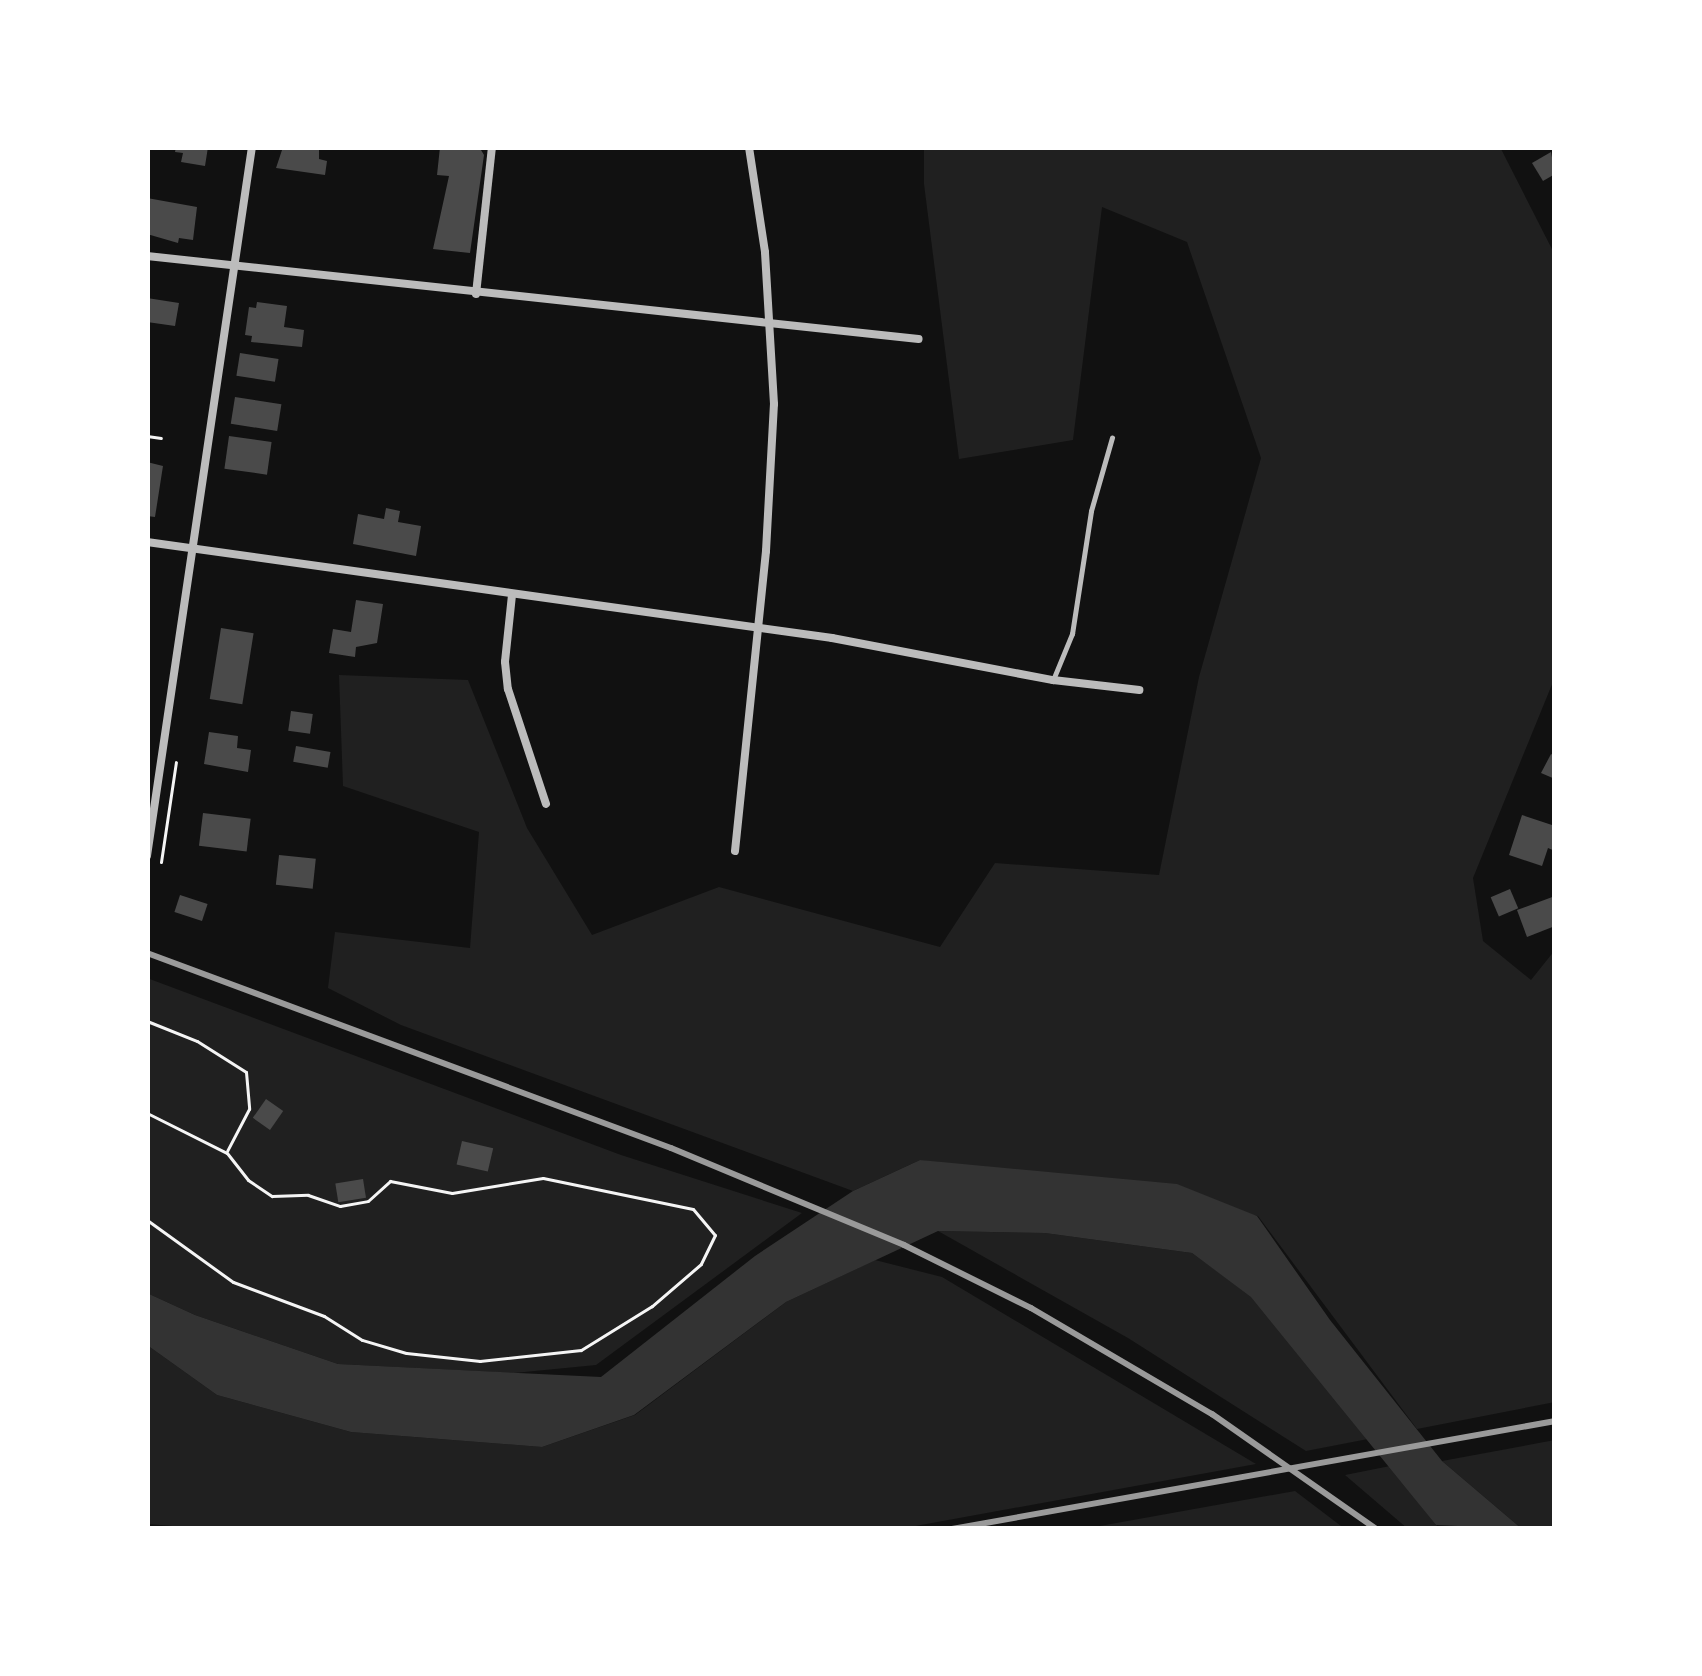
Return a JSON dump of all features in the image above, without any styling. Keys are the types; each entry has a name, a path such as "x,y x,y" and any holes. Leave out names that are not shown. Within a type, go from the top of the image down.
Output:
{"street":[{"path":"147,860 252,147"},
{"path":"476,294 491,147"},
{"path":"735,851 767,530 772,326 749,147"},
{"path":"147,256 919,339"},
{"path":"147,542 878,645 1053,680 1139,690"},
{"path":"512,595 505,662 508,689 546,804"}],"lane":[{"path":"1053,680 1072,634 1090,511 1112,438"}],"path":[{"path":"147,436 160,438"},
{"path":"147,860 165,862 176,759"},
{"path":"147,1021 197,1041 246,1072 249,1109 227,1153"},
{"path":"147,1113 227,1153 248,1180 272,1196 308,1195 340,1206 368,1201 390,1181 452,1193 543,1178 693,1209 715,1235 701,1264 652,1306 581,1350 480,1361 406,1354 362,1340 324,1316 233,1282 147,1220"}],"shaded area":[{"path":"924,147 1500,147 1555,255 1555,677 1473,878 1483,941 1531,980 1555,950 1555,1402 1417,1429 1258,1216 920,1160 853,1191 401,1025 328,988 335,932 470,948 479,832 343,786 339,675 468,680 527,828 592,935 719,887 940,947 995,863 1159,875 1199,677 1261,458 1187,242 1102,207 1073,440 959,459 924,184"},
{"path":"147,978 621,1155 802,1213 596,1365 514,1373 338,1364 195,1315 147,1293"},
{"path":"920,1160 1177,1184 1257,1216 1330,1320 1442,1461 1522,1529 1436,1525 1251,1297 1192,1253 1045,1233 938,1231 786,1302 634,1415 542,1447 351,1432 217,1395 147,1345 147,1293 195,1315 338,1364 601,1377 755,1256 853,1191"},
{"path":"938,1231 1045,1233 1192,1253 1251,1296 1368,1439 1306,1451 1128,1338"},
{"path":"875,1260 942,1277 1256,1464 899,1529 211,1529 147,1524 147,1345 217,1395 351,1432 542,1447 635,1415 786,1302"},
{"path":"1555,1440 1555,1529 1522,1529 1442,1461"},
{"path":"1390,1466 1442,1529 1408,1529 1345,1475"},
{"path":"1295,1491 1345,1529 1083,1529"}],"building":[{"path":"176,147 208,147 205,166 181,162 183,153 175,152"},
{"path":"283,147 319,150 319,159 327,161 325,175 276,168"},
{"path":"440,147 481,150 484,155 470,253 433,249 449,176 437,175"},
{"path":"1551,152 1555,174 1543,181 1532,163"},
{"path":"147,198 197,207 193,240 179,238 178,243 147,234"},
{"path":"147,298 179,303 175,326 147,322"},
{"path":"257,302 287,306 284,327 304,330 302,347 251,342 252,336 245,335 249,307 256,308"},
{"path":"240,353 279,359 275,382 236,376"},
{"path":"235,397 281,404 277,431 231,424"},
{"path":"229,436 272,442 267,475 224,469"},
{"path":"147,462 163,466 155,517 147,516"},
{"path":"386,508 400,511 398,522 421,526 416,556 353,544 358,514 384,519"},
{"path":"356,600 383,604 377,643 356,647 355,657 329,653 333,629 351,632"},
{"path":"221,628 254,633 242,704 210,699"},
{"path":"291,711 313,714 310,734 288,731"},
{"path":"209,732 238,736 237,748 251,750 248,772 204,764"},
{"path":"296,746 330,752 328,768 293,762"},
{"path":"1551,754 1555,756 1555,779 1541,773"},
{"path":"203,813 251,819 247,852 199,846"},
{"path":"1522,815 1555,826 1555,851 1548,848 1542,866 1509,855"},
{"path":"279,855 316,859 313,889 276,885"},
{"path":"1510,889 1518,908 1499,917 1491,897"},
{"path":"180,895 208,904 202,921 174,912"},
{"path":"1555,896 1555,926 1527,937 1517,910"},
{"path":"266,1099 283,1111 270,1130 253,1118"},
{"path":"462,1141 493,1148 488,1172 457,1164"},
{"path":"363,1179 366,1198 338,1202 335,1183"}],"railway":[{"path":"147,953 671,1148 904,1245 1031,1308 1212,1414 1376,1529"},
{"path":"952,1529 1555,1421"}]}
